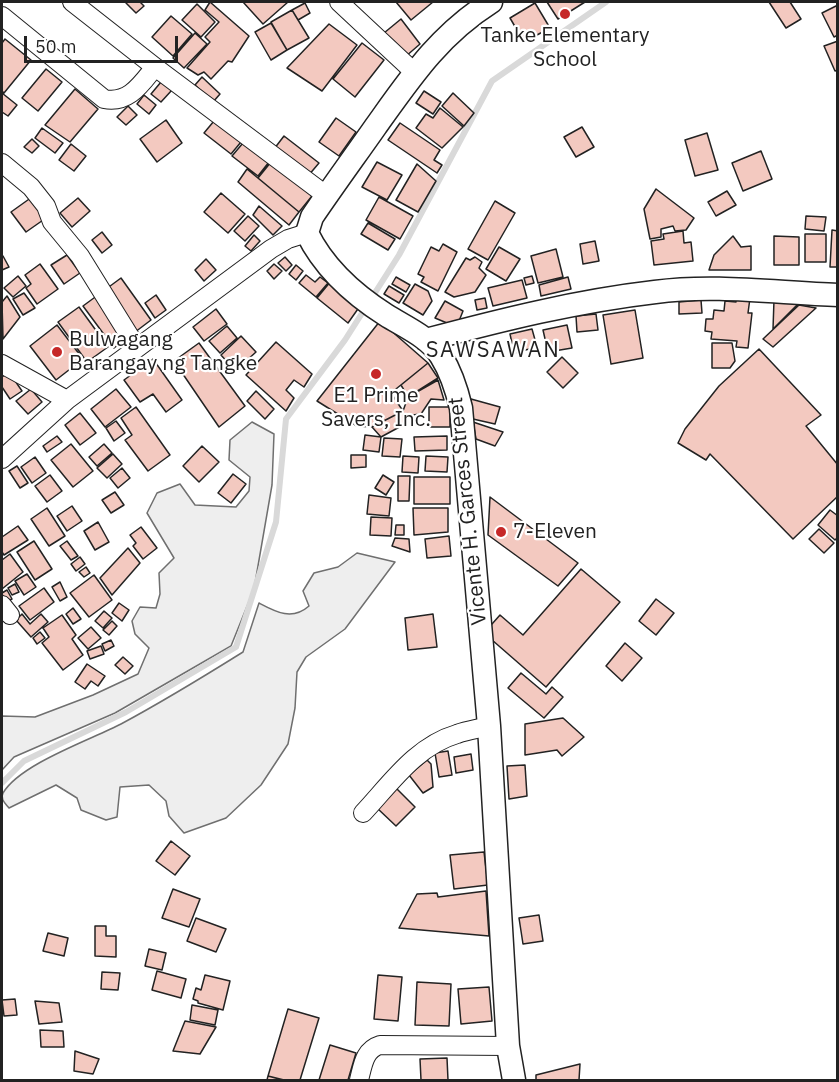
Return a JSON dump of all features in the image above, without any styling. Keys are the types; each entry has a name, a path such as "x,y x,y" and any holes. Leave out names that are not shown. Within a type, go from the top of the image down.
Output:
{"street":[{"path":"72,2 327,196"},
{"path":"339,2 414,72"},
{"path":"2,459 67,400 137,348 271,249 288,239 307,233 312,217 414,72 467,17 491,2"},
{"path":"2,16 104,99 114,101 130,94 155,67"},
{"path":"2,163 31,187 46,206 52,222 80,256 137,348"},
{"name":"Vicente H. Garces Street","path":"307,233 315,249 332,271 370,304 426,340 441,356 458,392 489,726 508,1046 514,1080"},
{"path":"426,340 519,316 656,291 731,289 837,295"},
{"path":"2,364 67,400"},
{"path":"363,813 406,765 427,748 456,734 489,726"},
{"path":"359,1080 365,1058 371,1048 380,1045 508,1046"}],"shaded area":[{"path":"252,422 274,434 272,485 254,589 231,646 115,713 14,757 2,770 2,716 35,717 93,695 138,674 149,648 135,634 132,621 140,607 156,608 160,594 159,573 174,558 147,513 157,493 180,484 195,505 236,507 249,491 250,477 229,460 230,440"},
{"path":"357,553 395,562 345,629 306,657 297,672 295,708 288,744 261,785 226,818 184,833 169,816 166,801 149,785 120,787 117,817 106,820 81,810 77,798 56,785 9,808 5,803 3,793 24,772 136,716 243,652 259,603 284,614 303,611 309,606 303,591 314,573 338,567"}],"building":[{"path":"140,2 144,6 136,13 126,3"},
{"path":"210,2 249,36 232,62 228,61 211,79 204,72 198,75 187,68 210,42 205,37 219,22 205,10"},
{"path":"243,2 288,2 263,24"},
{"path":"396,2 433,2 411,20"},
{"path":"547,2 585,2 558,19"},
{"path":"769,2 790,2 801,19 786,28"},
{"path":"305,3 310,13 298,20 292,10"},
{"path":"535,3 550,28 524,42 510,18"},
{"path":"197,4 215,22 201,37 182,20"},
{"path":"838,5 838,35 834,37 822,13"},
{"path":"292,10 309,38 287,50 271,22"},
{"path":"171,16 192,34 173,56 152,37"},
{"path":"401,19 420,44 405,57 384,33"},
{"path":"271,23 287,50 271,60 255,32"},
{"path":"329,24 357,45 322,91 287,68"},
{"path":"195,33 207,44 184,68 173,58"},
{"path":"5,39 31,60 4,93 2,91 2,43"},
{"path":"838,41 838,70 835,71 824,46"},
{"path":"362,43 384,60 355,97 333,79"},
{"path":"46,69 62,82 38,111 22,98"},
{"path":"202,77 220,94 213,102 195,85"},
{"path":"161,82 172,90 161,102 151,94"},
{"path":"75,89 98,109 70,142 45,125"},
{"path":"424,91 441,102 433,114 416,103"},
{"path":"2,93 17,105 8,116 2,112"},
{"path":"453,93 474,113 464,126 442,106"},
{"path":"144,95 156,105 149,114 137,104"},
{"path":"128,106 137,115 126,125 117,117"},
{"path":"440,108 463,127 442,148 416,128 426,114 433,118"},
{"path":"336,118 356,132 339,156 319,142"},
{"path":"166,120 182,143 157,162 140,139"},
{"path":"214,121 241,142 231,154 204,133"},
{"path":"400,123 440,150 434,160 442,165 437,173 388,140"},
{"path":"582,127 594,147 576,157 564,137"},
{"path":"42,128 63,143 55,153 35,138"},
{"path":"707,133 718,170 695,176 685,140"},
{"path":"284,136 319,163 308,176 274,149"},
{"path":"32,139 39,146 32,153 24,147"},
{"path":"243,143 269,162 258,176 232,156"},
{"path":"71,144 86,156 74,171 59,160"},
{"path":"761,151 772,179 743,191 732,163"},
{"path":"271,162 312,196 299,212 258,178"},
{"path":"377,162 402,175 387,200 362,187"},
{"path":"417,164 436,181 418,212 396,200"},
{"path":"247,169 299,212 289,225 238,182"},
{"path":"656,189 694,218 686,230 675,231 673,226 661,229 661,237 650,239 644,209"},
{"path":"727,191 736,205 716,216 708,202"},
{"path":"221,193 245,214 228,233 204,212"},
{"path":"32,197 46,218 26,232 11,212"},
{"path":"379,197 413,216 400,239 366,220"},
{"path":"78,198 90,211 72,227 60,213"},
{"path":"495,201 515,213 488,260 468,249"},
{"path":"259,206 282,226 273,235 253,215"},
{"path":"248,216 259,226 245,241 234,231"},
{"path":"806,216 826,217 824,231 805,229"},
{"path":"368,223 395,239 388,250 361,234"},
{"path":"832,230 838,231 838,267 830,267"},
{"path":"683,231 684,243 691,242 693,261 654,265 651,241 664,239 663,234"},
{"path":"102,232 112,245 102,253 92,240"},
{"path":"805,234 826,234 826,262 805,262"},
{"path":"254,235 260,241 251,251 245,246"},
{"path":"733,236 741,247 751,246 751,270 709,270 714,255"},
{"path":"774,236 799,237 799,265 774,265"},
{"path":"595,241 599,261 583,264 580,244"},
{"path":"443,244 457,252 438,291 421,282 424,277 418,274 431,247 439,251"},
{"path":"499,247 520,259 506,281 486,269"},
{"path":"556,249 563,277 538,283 531,256"},
{"path":"67,255 80,273 64,284 51,265"},
{"path":"2,257 9,267 2,270"},
{"path":"285,257 292,265 286,271 278,263"},
{"path":"475,257 482,262 479,268 486,275 475,292 454,297 445,292 466,258 470,260"},
{"path":"206,259 216,270 204,281 195,270"},
{"path":"40,264 58,289 37,304 26,288 31,284 25,275"},
{"path":"274,264 282,271 274,279 267,271"},
{"path":"296,265 303,271 296,280 289,274"},
{"path":"306,275 315,282 320,277 328,283 316,297 299,283"},
{"path":"18,276 26,286 13,297 4,288"},
{"path":"532,276 534,283 526,285 524,278"},
{"path":"396,277 410,285 406,292 392,284"},
{"path":"568,277 571,289 541,296 539,285"},
{"path":"121,278 151,320 114,348 83,306"},
{"path":"522,280 527,298 493,306 488,288"},
{"path":"331,281 360,306 348,323 317,298"},
{"path":"415,284 428,291 432,301 423,315 403,303"},
{"path":"389,286 404,295 399,303 384,294"},
{"path":"24,293 35,308 23,315 13,299"},
{"path":"156,295 166,310 155,318 145,303"},
{"path":"7,296 20,317 3,339 2,302"},
{"path":"736,296 750,298 748,313 752,313 748,348 736,347 737,341 711,339 712,332 705,331 706,319 713,319 714,310 724,311 725,301 736,302"},
{"path":"485,298 487,308 477,310 475,300"},
{"path":"701,300 702,313 679,314 679,302"},
{"path":"774,300 796,301 798,304 773,329"},
{"path":"445,301 463,311 459,321 447,323 435,318"},
{"path":"799,305 816,308 773,347 763,339"},
{"path":"79,307 108,347 87,362 58,322"},
{"path":"216,309 227,324 204,341 193,327"},
{"path":"635,310 643,358 611,364 603,315"},
{"path":"596,314 598,330 577,332 576,316"},
{"name":"E1 Prime Savers, Inc.","path":"380,321 428,363 391,393 403,411 372,427 357,426 317,401"},
{"name":"Bulwagang Barangay ng Tangke","path":"57,325 83,359 56,380 30,346"},
{"path":"567,325 572,348 548,352 543,330"},
{"path":"227,326 237,338 220,353 209,341"},
{"path":"532,329 537,347 514,353 510,334"},
{"path":"241,336 256,352 235,371 221,355"},
{"path":"276,342 312,374 304,387 294,380 286,390 294,398 286,411 246,375"},
{"path":"199,343 245,406 219,427 174,361"},
{"path":"712,343 732,343 735,361 730,368 712,368"},
{"path":"759,349 821,415 806,426 838,465 838,496 793,539 710,454 706,460 678,443 685,429 719,386"},
{"path":"562,357 578,373 563,388 547,372"},
{"path":"153,359 182,400 166,412 153,394 140,402 124,380"},
{"path":"428,363 438,378 408,397 401,385"},
{"path":"9,372 22,391 10,399 2,387 2,377"},
{"path":"438,380 444,400 431,399 421,414 404,416 405,424 381,437 372,427 403,411 408,397"},
{"path":"31,389 42,402 28,414 16,401"},
{"path":"116,389 131,407 105,427 91,409"},
{"path":"256,391 274,409 265,419 247,401"},
{"path":"471,399 500,407 495,424 473,419"},
{"path":"136,407 170,455 148,471 125,440 132,435 121,418"},
{"path":"429,407 450,407 450,427 429,427"},
{"path":"80,413 96,433 80,445 65,425"},
{"path":"116,421 125,433 114,441 106,428"},
{"path":"473,422 503,432 495,446 476,439"},
{"path":"365,435 381,437 379,452 363,450"},
{"path":"57,436 62,442 47,452 43,446"},
{"path":"447,436 447,450 415,451 414,437"},
{"path":"384,438 402,439 400,457 382,456"},
{"path":"71,444 93,471 73,487 51,460"},
{"path":"104,444 112,453 97,466 89,457"},
{"path":"202,446 219,462 199,482 183,466"},
{"path":"113,454 122,464 107,478 97,468"},
{"path":"351,455 366,455 366,467 351,468"},
{"path":"403,456 419,457 418,473 402,472"},
{"path":"426,456 448,457 447,472 425,471"},
{"path":"35,457 46,473 32,483 21,467"},
{"path":"17,466 28,483 20,488 9,471"},
{"path":"122,468 130,478 118,488 110,478"},
{"path":"233,474 246,484 231,503 218,493"},
{"path":"50,475 62,491 47,502 35,486"},
{"path":"383,475 394,482 386,495 375,488"},
{"path":"398,476 410,476 409,501 398,501"},
{"path":"414,477 450,477 450,504 414,504"},
{"path":"115,492 124,505 111,513 102,500"},
{"path":"369,495 391,498 389,516 367,514"},
{"path":"490,497 578,563 558,586 488,535"},
{"path":"72,506 82,521 67,531 57,516"},
{"path":"47,508 65,536 49,546 31,519"},
{"path":"413,508 448,508 448,532 414,535"},
{"path":"830,510 838,516 838,537 835,540 818,525"},
{"path":"371,517 392,518 391,536 370,535"},
{"path":"98,522 109,542 95,550 84,531"},
{"path":"396,525 404,525 404,535 395,535"},
{"path":"18,526 28,540 4,555 2,537"},
{"path":"141,527 157,548 143,559 133,546 136,543 130,535"},
{"path":"819,529 834,543 824,553 809,539"},
{"path":"449,536 451,556 427,558 425,539"},
{"path":"395,538 409,539 410,552 392,546"},
{"path":"34,541 52,569 35,580 17,552"},
{"path":"67,541 78,556 71,560 60,546"},
{"path":"128,548 140,563 112,595 100,578"},
{"path":"10,554 23,572 2,589 2,560"},
{"path":"80,557 85,564 76,571 71,564"},
{"path":"86,567 90,573 84,577 79,572"},
{"path":"581,569 620,602 546,687 484,633 500,615 523,635"},
{"path":"27,574 36,587 24,595 15,581"},
{"path":"94,575 112,600 89,617 70,593"},
{"path":"60,582 67,597 60,601 52,587"},
{"path":"15,584 19,592 12,595 8,588"},
{"path":"44,588 54,602 30,620 19,606"},
{"path":"7,590 12,599 4,603 2,593"},
{"path":"656,599 674,613 656,635 639,621"},
{"path":"119,603 129,610 122,621 112,613"},
{"path":"73,608 81,619 73,624 66,614"},
{"path":"104,611 112,618 103,628 95,621"},
{"path":"22,614 30,624 41,614 48,622 31,637 16,620"},
{"path":"433,614 437,647 408,650 405,618"},
{"path":"62,615 76,635 72,639 83,655 63,670 42,643 49,637 43,628"},
{"path":"112,621 117,626 109,635 103,630"},
{"path":"91,627 101,638 88,649 78,638"},
{"path":"40,632 45,638 37,644 33,638"},
{"path":"111,640 114,646 105,651 102,644"},
{"path":"625,643 642,658 622,681 606,666"},
{"path":"101,646 104,654 90,659 87,651"},
{"path":"123,657 133,666 125,674 115,665"},
{"path":"87,664 105,676 98,686 91,681 85,689 75,682"},
{"path":"521,673 546,694 552,687 563,697 544,718 508,688"},
{"path":"563,718 584,737 562,756 557,750 525,755 525,724"},
{"path":"448,751 452,775 439,777 435,753"},
{"path":"471,754 473,770 456,773 454,757"},
{"path":"427,760 431,764 433,787 423,793 409,775"},
{"path":"525,765 527,796 509,799 507,766"},
{"path":"396,788 415,807 396,826 377,808"},
{"path":"171,841 190,856 175,875 156,861"},
{"path":"484,852 488,885 454,889 450,855"},
{"path":"173,889 200,899 189,927 162,918"},
{"path":"486,891 489,936 399,928 417,894 437,893 438,897"},
{"path":"539,915 543,941 523,944 519,918"},
{"path":"196,918 226,929 216,952 187,941"},
{"path":"95,926 106,926 106,936 116,936 116,957 95,956"},
{"path":"48,933 68,938 64,956 43,951"},
{"path":"149,949 166,953 162,970 145,966"},
{"path":"157,971 186,979 181,998 152,990"},
{"path":"102,972 120,973 118,990 101,989"},
{"path":"205,975 230,981 223,1010 198,1003 193,999 196,988 201,990"},
{"path":"378,975 402,977 398,1021 374,1019"},
{"path":"417,982 451,984 449,1026 415,1025"},
{"path":"489,987 492,1021 461,1024 458,989"},
{"path":"15,999 17,1015 4,1016 2,1000"},
{"path":"35,1001 59,1003 62,1022 39,1024"},
{"path":"192,1005 218,1010 215,1025 190,1020"},
{"path":"288,1009 319,1018 300,1080 284,1080 268,1076"},
{"path":"185,1021 216,1027 200,1054 173,1051"},
{"path":"40,1030 63,1031 64,1047 41,1047"},
{"path":"330,1045 356,1053 348,1080 319,1080"},
{"path":"75,1051 99,1059 93,1074 74,1071"},
{"path":"447,1058 448,1080 421,1080 420,1059"},
{"path":"580,1064 579,1080 536,1080 536,1075"},
{"path":"268,1076 283,1080 267,1080"}],"waterway":[{"path":"2,783 24,761 126,712 236,647 276,522 286,419 345,340 399,255 492,81 606,2"}],"place":[{"name":"Tanke Elementary School","path":"565,14"},
{"name":"Bulwagang Barangay ng Tangke","path":"57,352"},
{"name":"E1 Prime Savers, Inc.","path":"376,374"},
{"name":"7-Eleven","path":"501,532"}],"district":[{"name":"SAWSAWAN","path":"493,351"}]}
